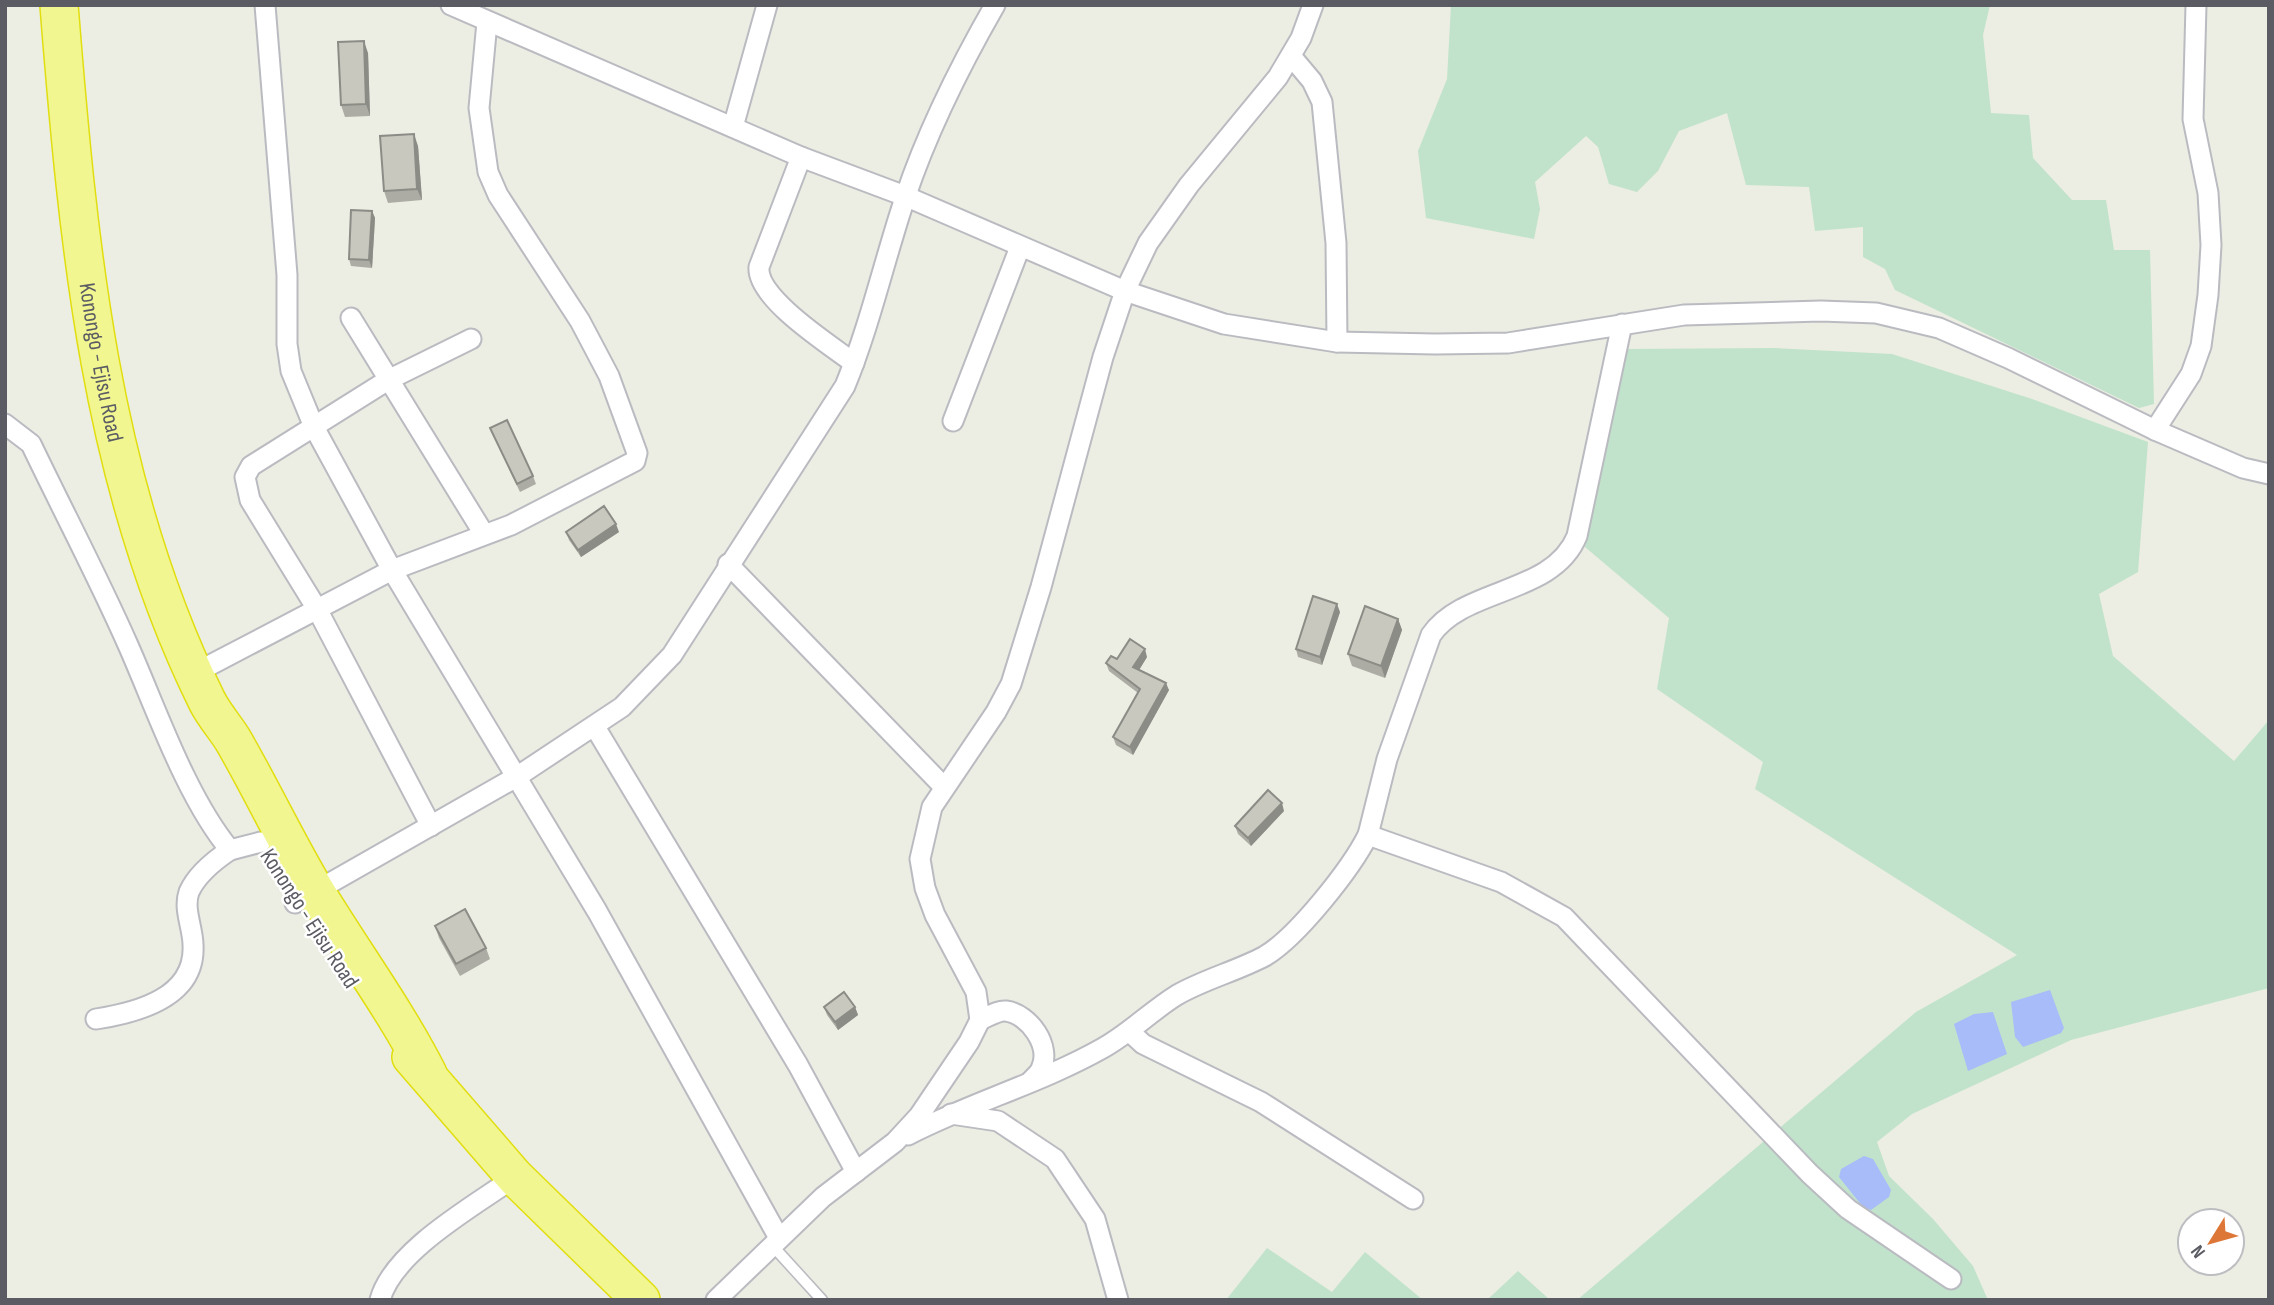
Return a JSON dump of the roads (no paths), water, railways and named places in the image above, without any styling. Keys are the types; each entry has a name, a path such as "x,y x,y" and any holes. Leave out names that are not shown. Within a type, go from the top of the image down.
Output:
{"highway":[{"name":"Konongo - Ejisu Road","path":"59,5 80,244 108,406 146,545 167,610 202,689 233,740 306,898 359,995 515,1177 641,1300"},
{"name":"Konongo - Ejisu Road","path":"202,689 245,846 306,898"}],"street":[{"path":"265,5 287,275 287,344 291,371 314,427 392,570 518,776 622,956 775,1241"},
{"path":"451,5 801,157 905,195 1125,291 1224,324 1337,342 1508,342 1684,315 1821,311 1876,313 1939,328 2019,363 2155,430 2243,468 2269,474"},
{"path":"733,127 767,5"},
{"path":"306,898 518,776 595,727 622,707 672,655 728,564 845,386 905,195 962,63 995,5"},
{"path":"716,1300 775,1241 895,1142 919,1116 969,1042 980,1020 976,992 935,915 925,888 920,859 932,807 996,712 1011,684 1125,291 1147,243 1291,57 1313,5"},
{"path":"2155,430 2191,374 2201,346 2208,295 2211,245 2208,193 2193,120 2196,5"},
{"path":"202,689 317,609 392,570 512,525 635,461 637,453 609,376 580,321 498,195 488,172 480,108 487,22"},
{"path":"1291,57 1312,80 1322,102 1336,243 1337,342"},
{"path":"801,157 759,267 758,277 764,288 796,318 854,363"},
{"path":"953,421 1020,247"},
{"path":"351,318 484,534"},
{"path":"895,1142 949,1114 1029,1083 1130,1032 1177,996 1279,947 1345,870 1368,835 1387,760 1435,628 1453,613 1524,582 1571,551 1577,536 1622,324"},
{"path":"431,826 317,609 250,500 245,477 251,466 388,380 471,339"},
{"path":"5,424 31,444 123,634 198,799 219,836 245,846"},
{"path":"728,564 944,787"},
{"path":"595,727 797,1065 856,1172"},
{"path":"1368,835 1501,882 1564,917 1628,988 1810,1174 1848,1209 1951,1279"},
{"path":"96,1019 129,1014 158,1003 176,989 188,969 194,948 187,906 189,893 212,862 245,846"},
{"path":"980,1020 1003,1010 1019,1015 1032,1027 1041,1042 1044,1055 1041,1070 1029,1083"},
{"path":"1130,1032 1143,1044 1261,1102 1413,1199"},
{"path":"949,1114 998,1121 1055,1159 1095,1219 1118,1300"},
{"path":"380,1300 387,1280 395,1270 432,1237 515,1177"}],"lane":[{"path":"775,1241 822,1300"}],"water":[{"path":"2050,990 2064,1028 2061,1033 2023,1047 2015,1037 2011,1002"},
{"path":"1993,1012 2007,1054 1968,1071 1954,1024 1974,1014"},
{"path":"1864,1156 1873,1159 1891,1190 1889,1197 1871,1210 1863,1207 1839,1177 1841,1169"}]}
